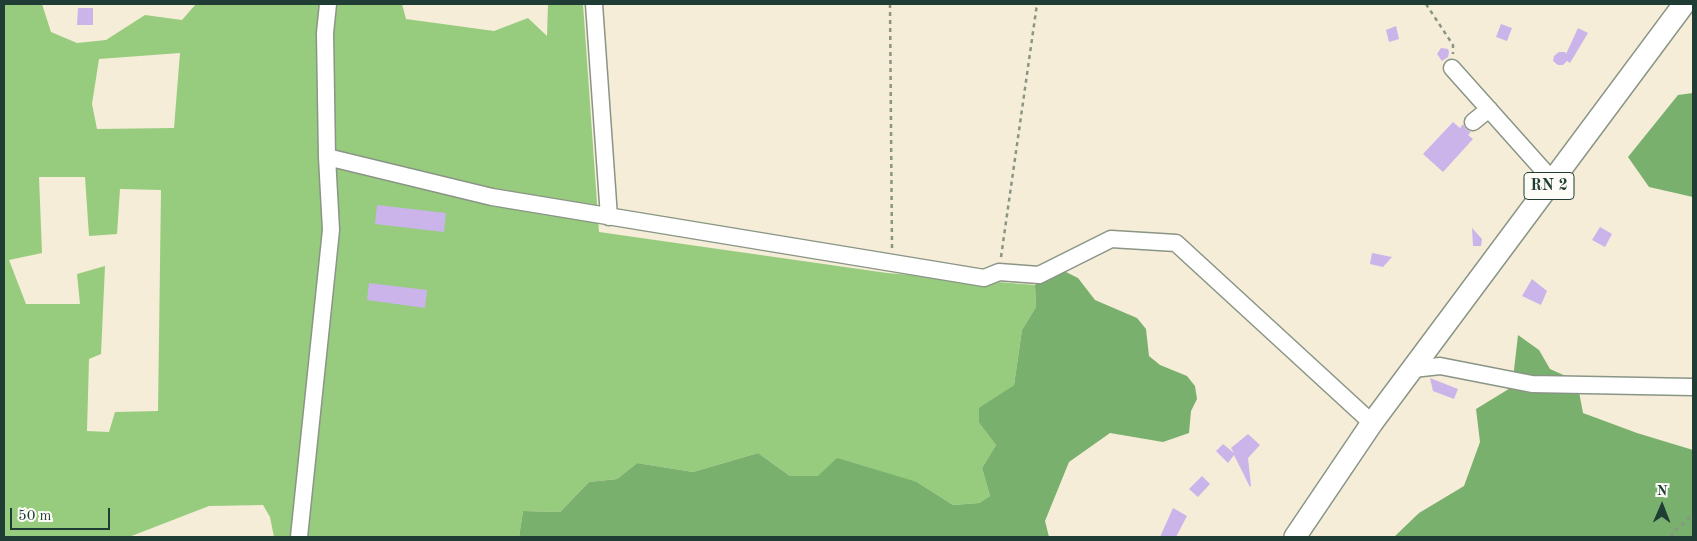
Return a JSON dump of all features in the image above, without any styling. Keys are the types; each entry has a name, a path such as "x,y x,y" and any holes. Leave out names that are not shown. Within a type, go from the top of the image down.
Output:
{"main road":[{"name":"RN 2","path":"1295,537 1372,423 1684,4"}],"street":[{"path":"299,537 331,230 324,33 328,4"},
{"path":"594,4 609,217"},
{"path":"1452,68 1553,181"},
{"path":"1473,122 1489,110"},
{"path":"327,157 492,197 984,278 999,272 1039,275 1111,239 1176,243 1372,423"},
{"path":"1413,369 1440,366 1532,384 1693,387"}],"path":[{"path":"890,4 892,262"},
{"path":"999,272 1038,4"},
{"path":"1426,4 1453,45 1452,68"},
{"path":"1671,537 1674,531 1693,515"}],"green space":[{"path":"4,4 42,4 51,32 77,43 106,40 145,15 182,20 196,4 402,4 406,19 494,31 528,18 547,36 548,4 583,4 599,232 887,273 1035,285 1036,307 1022,330 1014,385 979,409 979,423 996,445 982,468 990,496 979,503 953,505 917,482 790,476 758,453 693,472 637,463 617,479 589,482 560,512 523,511 519,537 274,537 270,517 263,505 209,506 129,537 4,537","holes":["180,53 174,128 97,129 92,104 99,59","39,177 85,177 89,236 117,234 120,189 161,190 158,411 115,412 109,432 87,431 89,359 101,354 105,266 77,274 80,304 26,304 9,260 42,253"]},
{"path":"1693,93 1693,197 1649,187 1628,157 1678,95"},
{"path":"1051,272 1066,272 1078,278 1095,300 1137,318 1146,329 1149,356 1160,365 1187,376 1195,386 1197,399 1191,411 1189,433 1163,442 1110,433 1069,462 1045,521 1049,537 519,537 523,511 560,512 589,482 617,479 637,463 693,472 758,453 790,476 818,476 837,458 917,482 953,505 979,503 990,496 982,468 996,445 979,423 979,408 1014,385 1022,330 1036,307 1035,285"},
{"path":"1518,335 1539,350 1550,369 1577,381 1583,413 1637,433 1693,450 1693,537 1394,537 1419,513 1464,486 1480,442 1476,409 1512,387"}],"building":[{"path":"78,8 93,8 93,25 77,25"},
{"path":"1501,24 1512,28 1507,41 1496,37"},
{"path":"1396,26 1399,39 1389,42 1386,30"},
{"path":"1578,28 1588,33 1570,63 1567,61 1563,65 1558,65 1553,61 1554,56 1559,52 1565,52 1566,54"},
{"path":"1441,48 1448,49 1449,52 1448,57 1442,61 1437,54"},
{"path":"1453,122 1460,128 1463,124 1471,132 1468,135 1473,139 1443,172 1423,154"},
{"path":"377,205 446,213 444,232 375,224"},
{"path":"1600,227 1612,234 1605,247 1592,240"},
{"path":"1472,228 1482,239 1481,246 1473,246"},
{"path":"1372,253 1392,257 1383,267 1370,264"},
{"path":"1532,279 1547,291 1541,305 1522,296"},
{"path":"369,283 427,290 425,308 367,300"},
{"path":"1430,378 1458,389 1454,399 1433,391"},
{"path":"1248,434 1260,445 1248,458 1250,487 1234,455 1228,463 1216,451 1223,444 1234,453 1231,448"},
{"path":"1202,476 1210,484 1198,497 1189,489"},
{"path":"1173,508 1187,516 1176,537 1160,537"}]}
